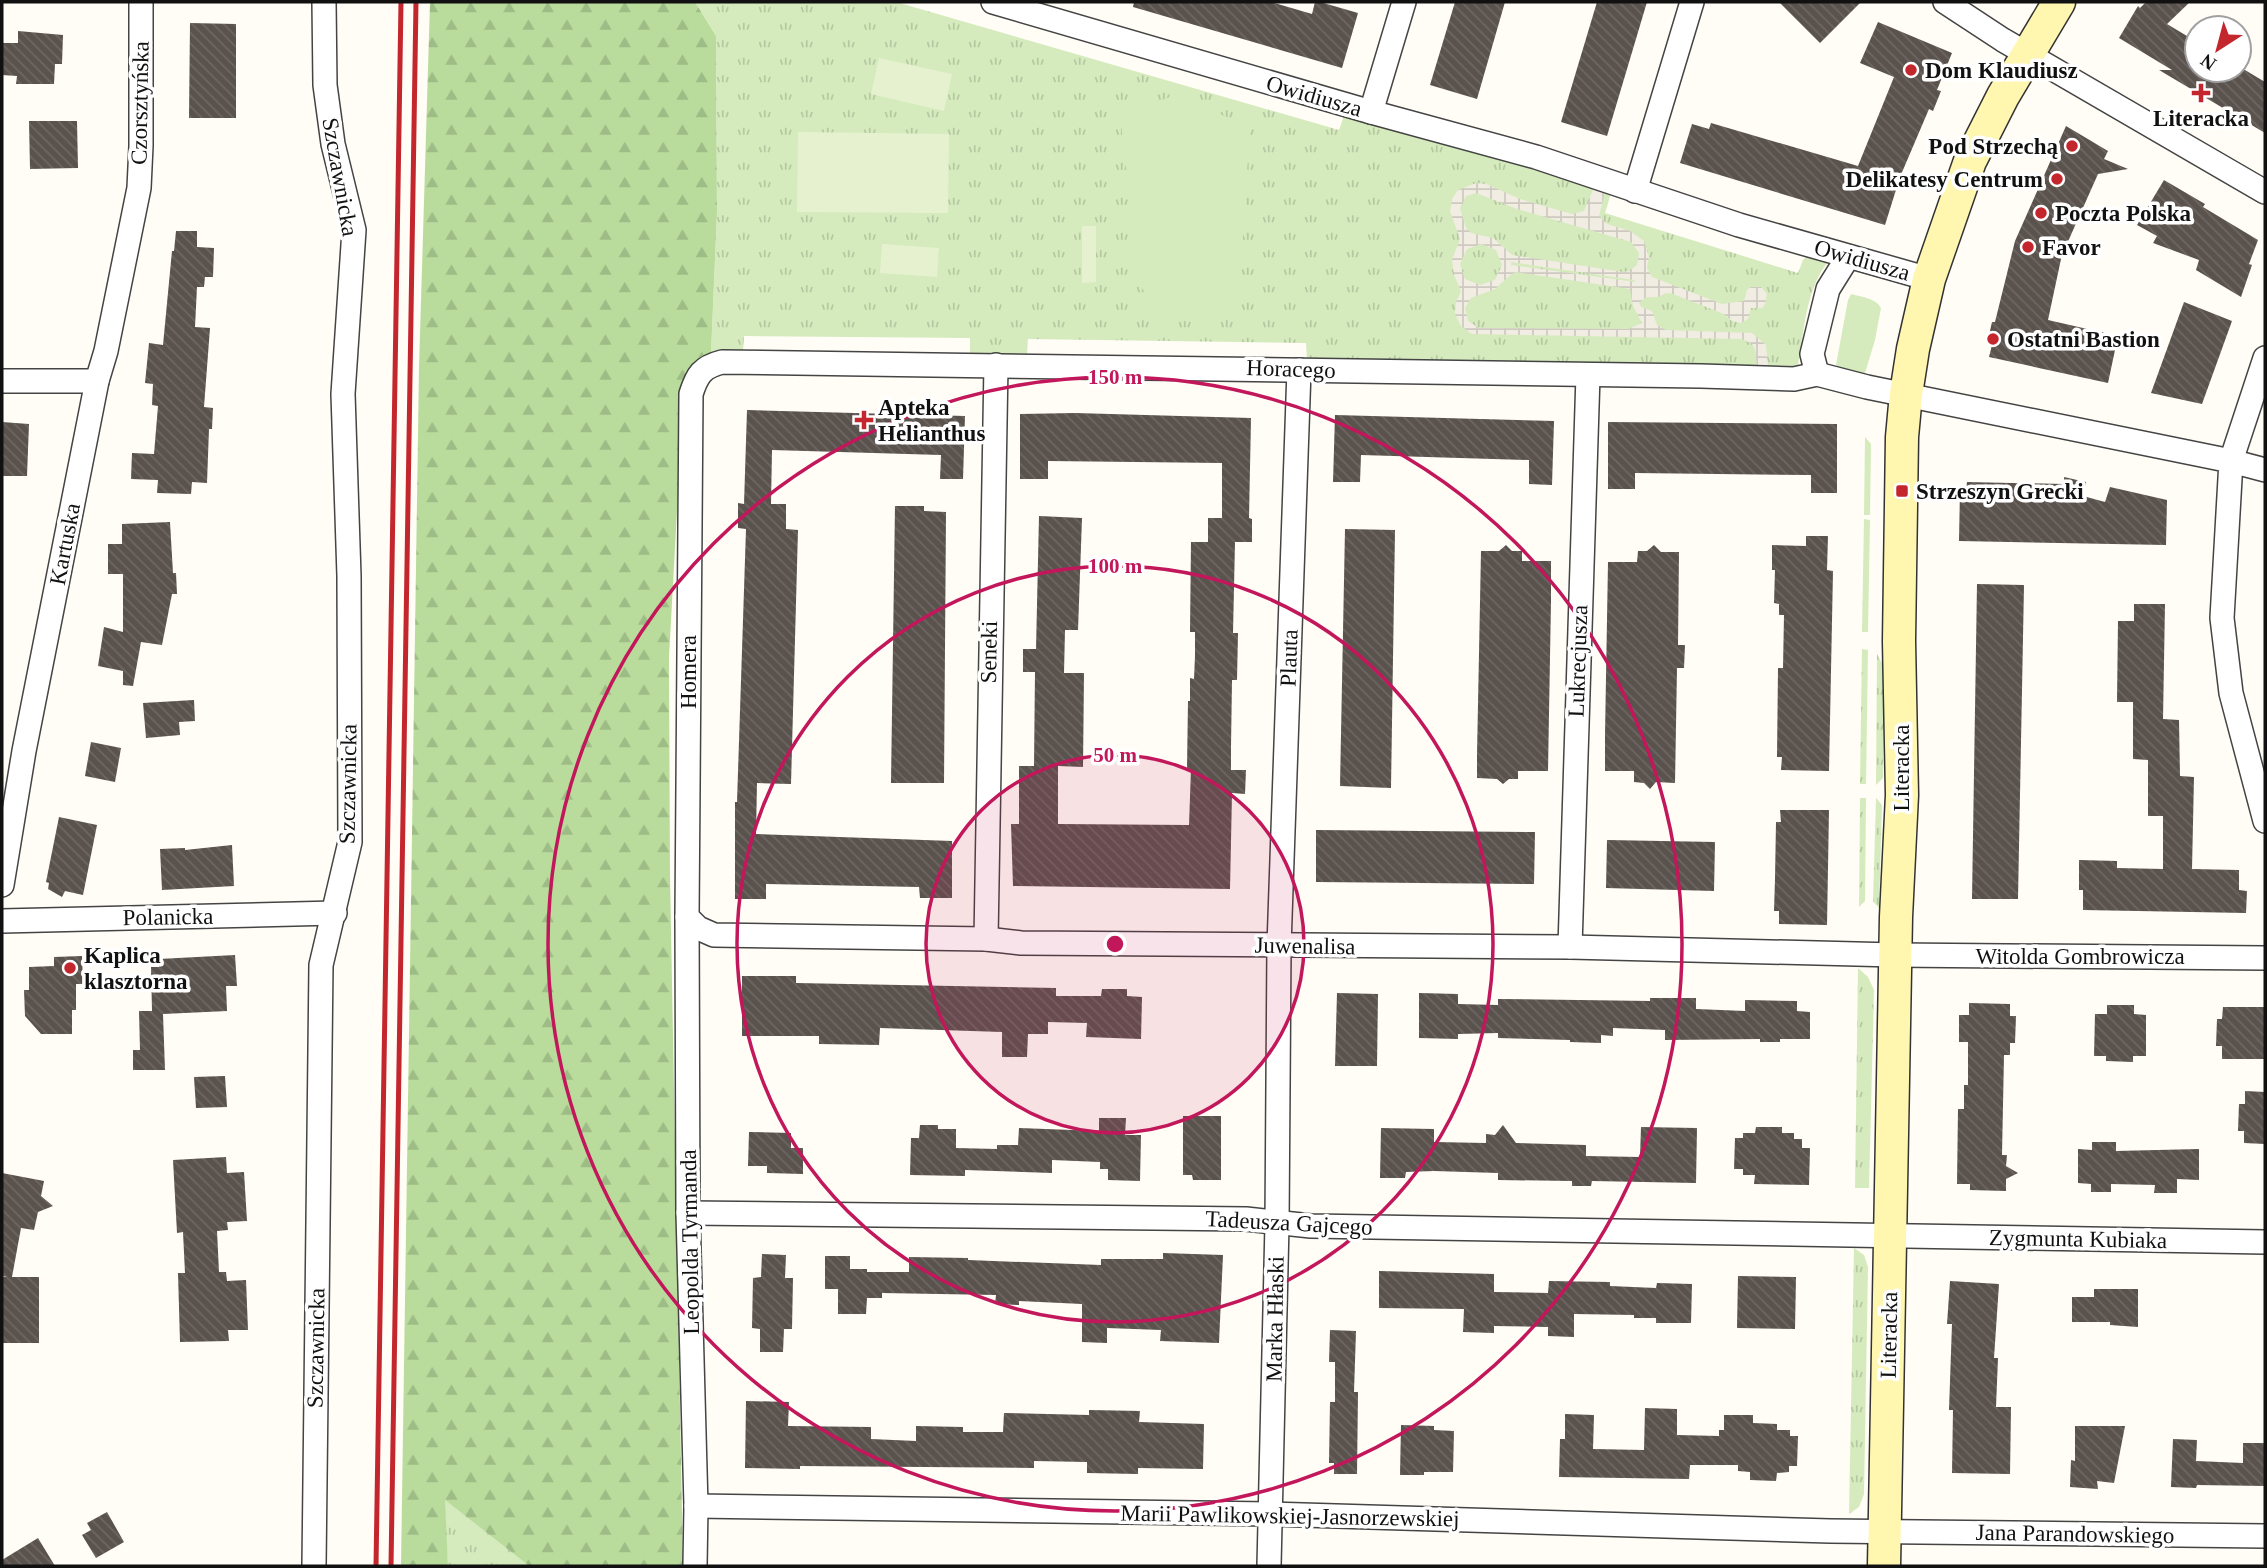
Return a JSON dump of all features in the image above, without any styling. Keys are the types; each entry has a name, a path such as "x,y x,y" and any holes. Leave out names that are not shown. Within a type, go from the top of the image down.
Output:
{"street":[{"name":"Czorsztyńska","path":"136,204 141,146 141,2"},
{"name":"Szczawnicka","path":"314,1566 321,965 350,842 349,576 343,394 354,230 333,144 325,85 324,2"},
{"name":"Owidiusza","path":"993,2 1536,157 1635,191 1848,257 1929,279"},
{"path":"1371,112 1404,2"},
{"path":"1635,191 1692,2"},
{"path":"1945,2 2265,192"},
{"name":"Literacka","path":"1885,1566 1895,955 1902,794 1899,641 1902,437 1906,394 1929,279 1970,161 2027,53 2059,2"},
{"name":"Kartuska","path":"2,886 24,751 97,381 106,351 136,204"},
{"path":"1817,374 1812,355 1828,289 1848,257"},
{"path":"2265,358 2231,461 2222,618 2231,693 2258,758 2265,821"},
{"name":"Horacego","path":"691,394 697,376 708,366 722,362 1794,379 1817,374 1906,394"},
{"name":"Seneki","path":"986,939 996,365"},
{"name":"Plauta","path":"1279,946 1299,370"},
{"name":"Lukrecjusza","path":"1570,947 1588,375"},
{"path":"2,381 97,381"},
{"name":"Homera","path":"687,917 691,394"},
{"path":"1906,394 2265,470"},
{"name":"Polanicka","path":"2,921 335,913"},
{"name":"Juwenalisa","path":"687,917 698,928 714,935 986,939 1021,943 1570,947 1895,955"},
{"name":"Leopolda Tyrmanda","path":"687,917 688,1213 696,1506 695,1566"},
{"name":"Marka Hłaski","path":"1269,1566 1277,1224 1279,946"},
{"name":"Witolda Gombrowicza","path":"1895,955 2265,958"},
{"name":"Tadeusza Gajcego","path":"688,1213 1246,1219 1311,1226 1890,1234"},
{"name":"Zygmunta Kubiaka","path":"1890,1234 2265,1242"},
{"name":"Marii Pawlikowskiej-Jasnorzewskiej","path":"696,1506 1270,1514 1885,1532"},
{"name":"Jana Parandowskiego","path":"1885,1532 2265,1536"}],"green space":[{"path":"430,2 695,2 716,36 717,212 711,353 689,370 684,383 669,657 670,877 683,1566 529,1566 445,1500 448,1566 401,1566 419,368"},
{"path":"695,2 896,2 1339,130 1345,113 1612,190 1605,213 1798,273 1807,256 1828,262 1810,297 1798,365 1793,366 1307,360 1306,343 1028,339 1027,355 970,353 970,338 744,336 743,351 721,350 711,353 717,212 716,36"},
{"path":"879,58 952,74 944,111 871,94"},
{"path":"1170,97 1250,125 1238,319 1163,322 1140,285 1120,116"},
{"path":"798,132 949,134 948,213 797,212"},
{"path":"1082,226 1096,226 1096,282 1082,283"},
{"path":"882,244 939,248 937,277 880,273"},
{"path":"1851,294 1872,300 1881,308 1865,373 1852,374 1836,365"},
{"path":"1865,437 1871,444 1870,515 1864,515"},
{"path":"1864,519 1870,520 1868,632 1862,632"},
{"path":"1862,649 1868,650 1866,784 1860,784"},
{"path":"1877,654 1884,667 1883,778 1876,785"},
{"path":"1860,798 1866,798 1865,901 1859,907"},
{"path":"1876,798 1882,805 1879,908 1873,901"},
{"path":"1858,968 1868,977 1874,990 1869,1188 1855,1188"},
{"path":"1854,1248 1864,1255 1868,1267 1864,1494 1859,1507 1849,1514"},
{"path":"444,1499 529,1566 448,1566"}],"shaded area":[{"path":"1476,183 1486,184 1520,199 1572,214 1584,211 1595,185 1606,188 1599,216 1607,224 1630,231 1644,241 1649,257 1647,268 1652,277 1722,304 1744,301 1747,290 1751,287 1761,287 1767,294 1762,308 1751,308 1748,319 1741,323 1673,294 1646,297 1639,303 1641,307 1652,311 1657,325 1666,330 1752,333 1766,345 1768,366 1757,366 1755,349 1752,344 1742,339 1472,334 1461,326 1455,314 1461,291 1454,275 1452,260 1460,239 1450,211 1452,199 1458,190","holes":["1476,193 1517,209 1631,242 1639,253 1637,265 1623,272 1512,255 1493,238 1471,233 1466,228 1460,208 1466,196","1481,244 1496,250 1502,265 1495,280 1480,285 1465,279 1460,264 1467,249","1511,262 1636,282 1511,265","1516,272 1630,289 1633,306 1642,323 1628,329 1479,328 1468,321 1465,308 1471,298 1495,289"]}],"building":[{"path":"1134,2 1271,2 1312,14 1315,2 1320,2 1358,13 1342,68 1133,7"},
{"path":"1455,2 1505,2 1477,99 1430,85"},
{"path":"1597,2 1647,2 1607,136 1561,122"},
{"path":"1779,2 1861,2 1820,43"},
{"path":"2146,2 2190,2 2167,24 2183,34 2183,84 2253,84 2253,75 2265,82 2265,133 2159,70 2172,70 2119,38 2138,6 2140,8"},
{"path":"1878,22 1952,53 1937,90 1941,91 1933,111 1929,109 1900,177 1885,225 1680,163 1692,124 1709,129 1711,123 1858,166 1894,77 1860,63"},
{"path":"190,23 236,24 236,118 189,118"},
{"path":"18,31 63,35 62,64 55,64 54,84 16,84 17,76 2,75 2,43 18,43"},
{"path":"29,121 77,121 78,168 30,169"},
{"path":"2066,126 2108,151 2104,159 2128,169 2098,174 2066,246 2064,245 2048,320 2118,336 2108,383 1989,357 1992,345 1987,344 2015,241"},
{"path":"2164,180 2258,240 2241,297 2196,270 2199,260 2153,243 2157,236 2137,225"},
{"path":"176,231 197,231 197,247 214,248 213,277 205,277 204,287 197,287 195,327 210,328 204,407 213,408 212,429 209,429 207,483 192,482 191,494 157,493 158,480 131,479 132,453 154,454 158,406 152,405 153,384 145,383 149,343 163,345"},
{"path":"2184,302 2232,321 2202,404 2151,393"},
{"path":"747,410 965,416 963,479 940,479 941,455 772,450 771,504 786,504 786,529 798,530 791,784 757,783 756,834 952,841 952,898 920,898 919,887 766,884 766,899 735,899 735,802 746,529 738,528 738,503 744,504"},
{"path":"1020,414 1251,418 1249,518 1252,519 1252,542 1235,542 1233,633 1238,633 1237,680 1232,680 1231,770 1246,770 1245,794 1232,793 1230,889 1013,886 1011,824 1019,824 1019,766 1034,766 1035,672 1023,672 1023,649 1036,649 1039,516 1082,518 1078,630 1065,630 1064,673 1084,673 1083,767 1058,766 1058,824 1189,825 1191,769 1187,769 1188,701 1190,678 1194,679 1195,656 1195,632 1190,632 1191,542 1208,542 1208,518 1222,518 1222,463 1048,461 1048,479 1020,479"},
{"path":"1335,415 1554,421 1552,485 1529,484 1529,460 1361,455 1360,482 1333,482"},
{"path":"2,422 29,424 27,476 2,476"},
{"path":"1608,422 1837,424 1837,493 1811,493 1811,475 1635,473 1635,489 1608,489"},
{"path":"2064,477 2086,482 2083,496 2105,502 2110,487 2167,500 2166,545 1959,541 1960,490 1966,490 1967,482 2064,484"},
{"path":"895,506 924,506 924,511 946,512 944,783 891,783"},
{"path":"170,522 177,594 172,594 162,645 141,642 133,686 123,685 123,671 98,666 104,627 123,632 123,574 108,574 108,544 122,544 122,524"},
{"path":"1345,529 1395,530 1391,788 1340,786"},
{"path":"1806,536 1828,536 1827,570 1833,571 1829,771 1781,770 1782,757 1777,757 1778,668 1783,668 1784,615 1779,615 1779,604 1774,603 1775,570 1772,570 1772,545 1806,546"},
{"path":"1506,545 1512,551 1522,551 1522,561 1551,561 1551,601 1548,771 1518,771 1518,779 1509,779 1503,784 1497,779 1477,778 1477,755 1481,551 1499,551"},
{"path":"1654,545 1661,552 1679,552 1678,645 1685,645 1684,668 1677,668 1675,783 1656,782 1650,789 1644,783 1634,782 1634,771 1605,771 1605,735 1608,562 1637,562 1638,551 1647,551"},
{"path":"1977,584 2024,585 2018,899 1972,899"},
{"path":"2134,604 2165,604 2163,719 2179,720 2180,776 2194,777 2192,869 2239,870 2239,890 2247,891 2246,913 2083,910 2083,890 2079,890 2079,860 2117,861 2117,868 2163,869 2163,816 2148,816 2148,760 2133,759 2133,702 2117,702 2118,621 2134,621"},
{"path":"194,700 195,721 179,722 180,735 146,738 143,703"},
{"path":"91,742 121,748 115,782 85,776"},
{"path":"1780,810 1829,810 1827,925 1779,924 1779,911 1774,911 1776,822 1781,822"},
{"path":"59,817 97,825 83,895 65,891 62,897 48,889 49,883 46,882"},
{"path":"1316,830 1535,832 1534,884 1316,882"},
{"path":"1607,840 1715,842 1714,891 1606,888"},
{"path":"232,845 234,886 162,890 160,849 185,850"},
{"path":"235,955 237,986 226,986 227,1011 163,1014 165,1070 133,1070 133,1050 140,1050 139,1011 152,1011 151,967 159,967 159,959"},
{"path":"82,956 83,984 76,984 72,1034 41,1034 25,1016 24,990 29,990 29,967 54,966 54,957"},
{"path":"742,976 796,976 796,983 1056,988 1056,996 1101,996 1102,989 1127,989 1127,996 1142,997 1141,1039 1086,1037 1087,1023 1048,1022 1048,1034 1028,1034 1027,1057 1002,1057 1002,1032 880,1028 879,1045 819,1044 819,1036 742,1036"},
{"path":"1337,993 1378,994 1377,1066 1335,1066"},
{"path":"1419,993 1458,994 1458,1004 1498,1005 1498,999 1650,1001 1650,998 1696,998 1696,1009 1745,1011 1745,1000 1797,1001 1797,1011 1810,1012 1810,1039 1780,1039 1780,1042 1760,1042 1760,1039 1665,1040 1665,1030 1613,1028 1613,1036 1601,1035 1601,1043 1498,1038 1498,1033 1458,1034 1458,1039 1419,1038"},
{"path":"1969,1003 2010,1004 2010,1016 2016,1016 2015,1043 2010,1043 2010,1055 2004,1055 2002,1155 2007,1155 2006,1166 2018,1173 2006,1179 2006,1191 1970,1190 1970,1184 1957,1184 1958,1109 1964,1109 1964,1085 1968,1085 1968,1042 1959,1042 1959,1015 1969,1015"},
{"path":"2107,1005 2134,1005 2134,1014 2146,1015 2146,1056 2133,1056 2133,1062 2106,1061 2106,1056 2094,1056 2095,1014 2107,1014"},
{"path":"2223,1007 2265,1007 2264,1059 2222,1059 2222,1046 2216,1046 2217,1019 2222,1019"},
{"path":"225,1076 227,1107 196,1108 194,1077"},
{"path":"2245,1091 2265,1092 2265,1144 2244,1143 2244,1131 2238,1131 2239,1104 2245,1104"},
{"path":"1183,1116 1221,1116 1221,1180 1193,1180 1192,1175 1183,1175"},
{"path":"1099,1118 1126,1118 1125,1135 1141,1135 1140,1181 1108,1180 1108,1169 1100,1169 1100,1162 1052,1160 1052,1173 965,1170 965,1176 910,1175 911,1138 919,1138 920,1125 956,1129 956,1148 997,1149 997,1145 1018,1145 1019,1128 1099,1131"},
{"path":"1503,1125 1516,1143 1586,1145 1586,1156 1640,1157 1641,1127 1697,1128 1696,1183 1592,1181 1591,1186 1572,1186 1572,1181 1498,1180 1498,1173 1434,1171 1406,1172 1405,1178 1380,1178 1381,1128 1434,1129 1434,1142 1486,1143 1486,1134 1495,1135"},
{"path":"1756,1127 1782,1127 1782,1133 1794,1133 1794,1139 1802,1139 1802,1148 1810,1148 1809,1185 1754,1184 1755,1175 1743,1175 1743,1169 1734,1169 1735,1138 1743,1138 1743,1133 1755,1133"},
{"path":"749,1132 791,1133 791,1148 803,1148 803,1174 767,1173 767,1166 748,1166"},
{"path":"2092,1142 2116,1142 2116,1151 2199,1149 2199,1180 2177,1179 2177,1193 2154,1193 2155,1185 2111,1184 2111,1192 2091,1192 2091,1184 2078,1183 2078,1149 2092,1150"},
{"path":"226,1157 227,1173 244,1172 247,1221 227,1222 228,1230 217,1231 219,1272 226,1272 227,1281 246,1280 248,1330 228,1330 229,1341 180,1342 178,1273 185,1273 183,1232 177,1233 173,1160"},
{"path":"2,1173 44,1181 41,1196 53,1206 38,1212 34,1230 21,1228 12,1277 39,1277 39,1343 2,1343 2,1277 7,1277 2,1276"},
{"path":"1163,1253 1223,1255 1219,1343 1160,1341 1161,1330 1107,1328 1107,1343 1082,1342 1082,1304 1019,1301 1019,1305 995,1304 996,1295 882,1293 882,1298 867,1298 866,1314 838,1314 838,1289 825,1289 825,1256 850,1256 850,1269 867,1269 867,1272 909,1272 909,1257 1101,1265 1101,1259 1163,1259"},
{"path":"762,1254 786,1255 785,1278 793,1278 792,1329 784,1329 783,1352 760,1352 760,1329 752,1328 753,1278 761,1277"},
{"path":"1379,1271 1494,1274 1494,1292 1548,1293 1549,1281 1610,1282 1610,1286 1656,1288 1657,1283 1692,1284 1691,1323 1656,1323 1656,1318 1634,1318 1634,1315 1574,1314 1574,1337 1548,1336 1548,1327 1494,1326 1494,1333 1463,1332 1464,1309 1379,1308"},
{"path":"1738,1276 1796,1277 1795,1329 1737,1328"},
{"path":"1950,1281 1999,1284 1994,1358 1998,1358 1996,1407 2011,1407 2010,1474 1952,1473 1953,1410 1949,1410 1952,1324 1947,1324"},
{"path":"2094,1289 2138,1289 2138,1327 2110,1325 2110,1322 2072,1322 2072,1297 2094,1297"},
{"path":"1330,1330 1356,1331 1354,1392 1358,1392 1357,1474 1334,1474 1334,1463 1329,1463 1330,1402 1335,1402 1335,1362 1329,1362"},
{"path":"746,1401 789,1402 788,1426 871,1427 871,1439 916,1441 916,1426 963,1427 963,1432 1003,1432 1004,1413 1089,1415 1089,1410 1140,1411 1139,1422 1204,1424 1203,1469 1138,1468 1138,1474 1087,1473 1087,1462 1034,1461 1034,1468 745,1468"},
{"path":"1645,1408 1677,1409 1677,1435 1719,1436 1719,1430 1724,1430 1724,1415 1753,1415 1753,1423 1777,1424 1777,1430 1790,1430 1790,1436 1798,1436 1797,1466 1789,1466 1789,1472 1777,1473 1776,1481 1750,1480 1750,1472 1738,1471 1738,1465 1690,1465 1689,1479 1559,1477 1560,1439 1565,1439 1565,1414 1594,1415 1593,1449 1644,1450"},
{"path":"1401,1425 1434,1426 1434,1430 1454,1431 1453,1472 1400,1475"},
{"path":"2075,1426 2125,1426 2114,1483 2097,1481 2098,1489 2070,1487 2071,1460 2075,1461"},
{"path":"2173,1439 2197,1440 2196,1461 2243,1463 2243,1443 2265,1443 2265,1486 2171,1487"},
{"path":"107,1512 124,1542 96,1558 82,1535 91,1530 87,1523"},
{"path":"38,1538 55,1566 2,1566 2,1560"}],"railway":[{"path":"376,1566 401,2"},
{"path":"391,1566 416,2"}],"place":[{"name":"Dom Klaudiusz","path":"1911,70"},
{"name":"Literacka","path":"2201,93"},
{"name":"Pod Strzechą","path":"2072,146"},
{"name":"Delikatesy Centrum","path":"2057,179"},
{"name":"Poczta Polska","path":"2041,213"},
{"name":"Favor","path":"2028,247"},
{"name":"Ostatni Bastion","path":"1993,339"},
{"name":"Apteka Helianthus","path":"864,420"},
{"name":"Strzeszyn Grecki","path":"1902,491"},
{"name":"Kaplica klasztorna","path":"70,968"}]}
